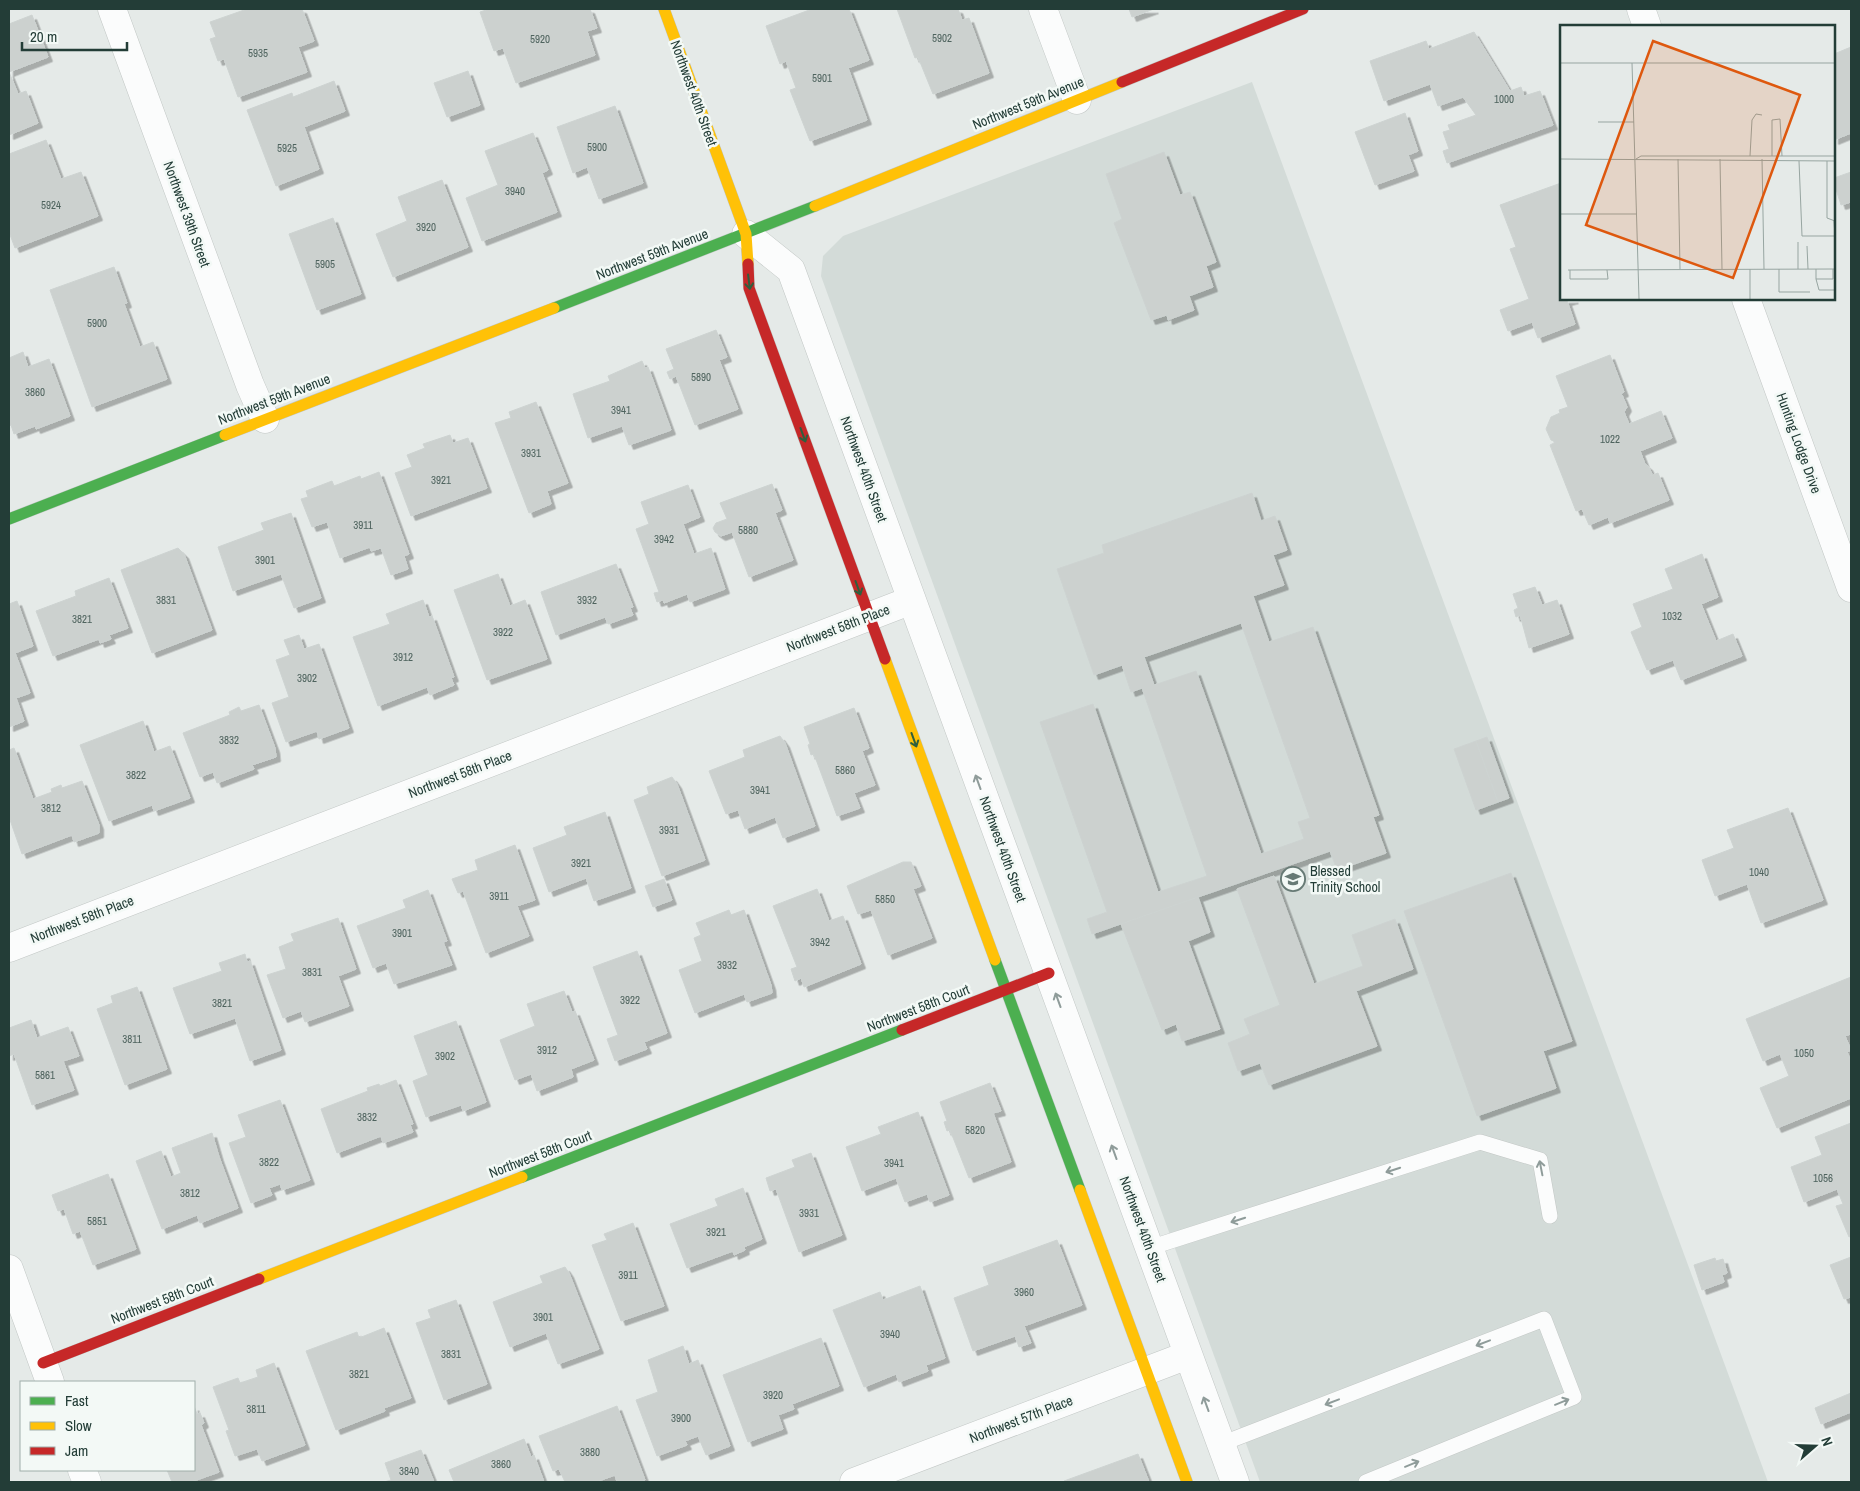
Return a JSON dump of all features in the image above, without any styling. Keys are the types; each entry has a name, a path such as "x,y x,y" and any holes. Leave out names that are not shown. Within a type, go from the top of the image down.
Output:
{"street":[{"name":"Northwest 39th Street","path":"112,9 250,385 265,419"},
{"name":"Northwest 40th Street","path":"664,9 746,234 749,288 1187,1482"},
{"path":"1043,9 1077,100"},
{"name":"Northwest 59th Avenue","path":"9,519 746,234 1303,9"},
{"path":"1641,9 1647,25"},
{"name":"Northwest 40th Street","path":"746,234 791,270 1235,1482"},
{"name":"Hunting Lodge Drive","path":"1746,300 1851,588"},
{"name":"Northwest 58th Place","path":"9,948 912,600"},
{"name":"Northwest 58th Court","path":"46,1372 1049,973"},
{"path":"9,1269 46,1372"},
{"name":"Northwest 57th Place","path":"854,1482 1188,1355"}],"lane":[{"path":"1150,1248 1480,1142 1540,1160 1550,1216"},
{"path":"1222,1444 1544,1319 1574,1397 1366,1482"}],"shaded area":[{"name":"Blessed Trinity School","path":"1252,82 1768,1482 1260,1482 821,276 823,256 843,236"}],"building":[{"path":"247,9 302,9 314,41 298,47 307,72 238,97 224,59 218,61 210,39 216,37 210,22"},
{"path":"489,9 590,9 597,28 587,31 595,55 516,83 503,48 494,51 480,12"},
{"path":"812,9 849,9 869,60 848,68 867,120 810,141 790,90 796,88 786,61 780,64 766,26"},
{"path":"897,9 958,9 962,20 969,18 989,73 933,94 918,57 915,58"},
{"path":"1129,9 1154,9 1132,17"},
{"path":"32,15 48,57 9,72 9,24"},
{"path":"1474,32 1510,91 1521,87 1524,96 1540,91 1553,125 1447,163 1443,151 1449,149 1443,132 1450,130 1448,125 1476,115 1463,97 1438,106 1430,84 1384,101 1370,61 1426,41 1429,49"},
{"path":"1851,47 1851,133 1835,140 1835,54"},
{"path":"468,71 480,105 447,117 434,83"},
{"path":"9,72 18,94 26,91 38,123 9,135"},
{"path":"334,81 345,111 304,127 319,169 276,186 247,110 292,93 293,97"},
{"path":"615,106 643,183 599,199 587,167 573,173 557,127"},
{"path":"1405,113 1418,151 1408,155 1414,171 1375,185 1355,132"},
{"path":"533,133 548,170 542,173 557,212 482,241 466,198 498,185 485,151"},
{"path":"46,140 61,179 81,172 98,216 15,248 9,232 9,154"},
{"path":"1164,152 1180,195 1190,192 1216,262 1206,266 1213,287 1189,296 1194,310 1168,320 1167,315 1151,320 1114,223 1122,219 1106,174"},
{"path":"1851,172 1851,202 1841,205 1835,186 1835,178"},
{"path":"442,180 468,247 393,277 376,234 407,221 398,197"},
{"path":"1560,183 1560,300 1570,300 1567,301 1575,324 1538,338 1532,322 1508,331 1500,310 1529,299 1510,249 1516,247 1500,205"},
{"path":"333,218 361,294 317,310 289,234"},
{"path":"114,267 127,303 124,304 140,347 153,342 167,379 92,407 50,290"},
{"path":"716,330 727,357 719,360 738,409 695,425 676,376 670,379 667,372 674,369 666,349"},
{"path":"23,352 28,367 49,359 70,416 36,429 35,426 14,434 11,425 9,426 9,358"},
{"path":"1610,355 1624,392 1620,394 1627,407 1624,412 1629,424 1661,411 1672,438 1640,451 1645,464 1652,474 1650,476 1658,473 1669,500 1610,523 1608,517 1589,525 1582,509 1576,511 1550,445 1556,442 1551,440 1546,429 1551,417 1560,413 1559,410 1568,407 1556,376"},
{"path":"642,361 645,368 648,367 671,430 629,445 622,426 588,438 573,394 610,381 608,376"},
{"path":"536,402 568,483 547,491 551,504 529,513 495,423 511,418 509,412"},
{"path":"450,435 453,443 468,438 487,488 411,516 395,473 412,467 407,455 425,448 423,444"},
{"path":"379,472 409,554 404,556 408,569 391,575 381,548 371,551 370,547 340,558 327,522 312,527 301,499 308,497 306,491 332,481 334,486 360,476 361,479"},
{"path":"772,484 782,510 775,513 793,560 749,577 732,532 721,536 713,528 716,523 727,519 720,503"},
{"path":"688,485 700,517 683,524 694,554 711,548 725,589 690,602 687,594 664,603 663,600 657,602 654,593 659,592 636,529 649,524 641,502"},
{"path":"1252,493 1261,521 1275,516 1287,550 1273,555 1284,585 1253,596 1269,642 1313,627 1379,815 1373,817 1386,853 1337,870 1330,851 1092,934 1087,919 1107,912 1040,722 1093,704 1158,892 1207,876 1142,688 1131,692 1122,665 1094,675 1057,569 1104,553 1102,545","holes":["1241,623 1310,818 1298,822 1304,839 1261,854 1196,671 1154,685 1144,657"]},
{"path":"291,513 321,598 294,608 281,574 233,591 218,547 264,530 261,523"},
{"path":"178,548 184,554 212,630 152,653 121,570"},
{"path":"1702,554 1718,597 1701,604 1716,641 1733,634 1742,656 1681,680 1673,660 1647,670 1631,632 1642,627 1633,604 1673,589 1665,569"},
{"path":"616,564 633,607 630,608 633,615 608,624 605,617 556,635 541,592"},
{"path":"498,574 510,606 525,600 547,659 487,680 454,590"},
{"path":"109,578 128,628 109,635 111,639 100,643 99,639 53,656 36,611 76,596 75,591"},
{"path":"1535,587 1542,605 1557,600 1569,634 1529,648 1520,615 1516,617 1514,610 1518,608 1513,594"},
{"path":"423,600 429,617 432,616 454,677 451,678 454,685 430,695 427,687 378,706 353,637 390,624 386,614"},
{"path":"17,601 33,646 15,653 30,693 16,698 24,721 9,727 9,604"},
{"path":"299,635 304,649 319,644 349,728 319,739 317,731 286,742 272,703 289,697 276,660 290,655 284,640"},
{"path":"259,705 275,748 276,757 252,765 254,769 217,783 213,772 200,777 183,733 230,715 229,712 239,707 241,711"},
{"path":"854,708 869,748 862,751 875,785 854,793 860,808 837,816 814,754 811,755 808,745 810,744 804,727"},
{"path":"143,721 154,752 170,746 190,798 154,811 152,805 109,821 80,745"},
{"path":"780,736 785,743 815,826 783,838 775,817 745,829 738,810 726,814 709,771 745,757 743,750"},
{"path":"1487,737 1509,798 1498,802 1476,741"},
{"path":"1476,741 1498,802 1476,810 1454,749"},
{"path":"14,748 33,799 52,792 51,789 61,785 62,788 82,781 99,825 99,833 74,842 72,835 22,854 9,817 9,750"},
{"path":"672,777 677,784 705,860 662,876 634,800 649,794 647,787"},
{"path":"1788,808 1823,900 1761,923 1747,884 1715,896 1702,860 1734,848 1727,830"},
{"path":"605,812 631,888 594,901 586,878 549,892 533,848 567,835 564,827"},
{"path":"515,845 535,900 517,906 529,936 486,953 463,891 458,893 452,879 478,870 475,860"},
{"path":"903,862 911,862 921,886 913,889 932,938 888,955 871,910 858,914 847,886"},
{"path":"1511,873 1572,1041 1543,1051 1556,1088 1477,1116 1404,911"},
{"path":"1274,876 1314,984 1363,966 1352,935 1395,919 1413,969 1356,991 1377,1046 1269,1085 1260,1063 1238,1071 1228,1043 1250,1034 1244,1019 1280,1005 1237,889"},
{"path":"664,879 672,900 653,907 645,886"},
{"path":"817,889 829,921 843,916 861,964 804,987 801,978 795,981 791,969 797,967 773,906"},
{"path":"428,890 447,941 443,942 452,965 394,984 386,963 373,968 357,926 406,908 403,900"},
{"path":"1198,897 1210,932 1188,941 1220,1029 1182,1041 1176,1024 1162,1030 1121,924"},
{"path":"729,910 731,915 744,910 771,985 772,993 747,1002 744,994 695,1013 679,970 702,961 694,938 701,935 696,923"},
{"path":"338,918 356,969 338,976 349,1006 305,1022 301,1011 283,1018 267,975 286,969 279,947 294,941 291,934"},
{"path":"637,951 667,1033 644,1042 647,1049 615,1061 607,1039 618,1035 593,967"},
{"path":"245,954 247,962 250,961 281,1050 250,1061 235,1018 190,1034 173,988 222,971 219,963"},
{"path":"1851,977 1851,1034 1845,1036 1851,1050 1847,1052 1851,1061 1851,1098 1777,1128 1760,1088 1789,1076 1780,1054 1763,1061 1746,1019"},
{"path":"137,987 167,1069 125,1085 97,1009 113,1003 111,996"},
{"path":"564,991 572,1012 575,1011 594,1060 571,1069 573,1077 537,1091 531,1074 515,1080 500,1040 535,1026 527,1004"},
{"path":"31,1020 37,1038 68,1027 79,1056 63,1061 74,1090 32,1105 14,1054 9,1056 9,1028"},
{"path":"456,1021 486,1102 463,1111 461,1105 426,1117 413,1081 428,1075 414,1036"},
{"path":"396,1080 413,1124 410,1125 413,1132 383,1143 381,1136 337,1153 321,1109 368,1091 367,1088 379,1084 380,1086"},
{"path":"990,1083 1001,1111 993,1113 1011,1162 969,1178 950,1130 947,1131 944,1122 947,1121 940,1102"},
{"path":"280,1100 310,1180 282,1190 280,1184 269,1188 272,1195 251,1203 229,1143 246,1137 238,1115"},
{"path":"918,1112 949,1195 930,1202 927,1194 905,1202 896,1178 862,1191 846,1147 881,1134 878,1127"},
{"path":"1851,1123 1851,1236 1849,1237 1836,1206 1843,1204 1837,1189 1804,1202 1791,1167 1822,1155 1815,1137"},
{"path":"212,1133 238,1208 200,1223 197,1215 162,1229 136,1161 161,1151 171,1177 181,1173 172,1148"},
{"path":"811,1153 842,1235 799,1252 776,1189 770,1191 766,1178 795,1167 792,1160"},
{"path":"108,1174 136,1249 93,1265 80,1231 73,1234 64,1209 58,1211 52,1195"},
{"path":"743,1188 762,1239 744,1247 745,1250 734,1255 733,1251 687,1268 670,1224 718,1206 715,1199"},
{"path":"633,1223 664,1306 621,1321 592,1245 607,1240 604,1234"},
{"path":"1057,1240 1082,1305 1024,1326 1031,1343 1019,1347 1015,1336 973,1351 954,1298 989,1285 983,1267"},
{"path":"1851,1257 1851,1297 1844,1299 1830,1265"},
{"path":"1715,1258 1716,1261 1723,1259 1727,1273 1722,1275 1724,1282 1702,1290 1694,1265"},
{"path":"565,1267 599,1349 558,1364 546,1333 510,1347 493,1302 543,1283 540,1276"},
{"path":"920,1286 945,1358 926,1365 928,1371 899,1382 896,1374 864,1387 833,1310 880,1292 883,1300"},
{"path":"456,1300 487,1384 444,1400 416,1323 431,1318 428,1310"},
{"path":"384,1328 411,1398 384,1408 385,1411 336,1430 306,1351 357,1332 359,1338"},
{"path":"821,1338 839,1386 792,1404 794,1409 778,1415 783,1429 748,1442 723,1375"},
{"path":"683,1346 689,1364 698,1360 730,1446 706,1455 698,1436 685,1441 687,1445 657,1456 636,1400 658,1392 648,1360"},
{"path":"274,1363 305,1445 262,1461 257,1449 235,1456 226,1431 229,1430 213,1387 238,1378 240,1383 258,1377 256,1370"},
{"path":"1851,1393 1851,1412 1821,1424 1815,1408"},
{"path":"617,1406 645,1480 639,1482 617,1482 615,1475 596,1482 565,1482 559,1469 553,1471 539,1436"},
{"path":"195,1409 197,1414 200,1413 204,1423 201,1425 219,1472 191,1482 172,1482 167,1471 195,1471"},
{"path":"524,1439 531,1457 534,1455 544,1482 454,1482 449,1470"},
{"path":"421,1450 434,1482 384,1482 391,1480 385,1463"},
{"path":"1138,1454 1149,1482 1064,1481"}],"traffic: fast":[{"path":"554,308 815,206"},
{"path":"9,519 225,435"},
{"path":"995,960 1080,1190"},
{"path":"522,1177 902,1030"}],"traffic: slow":[{"path":"664,9 746,234 748,264"},
{"path":"815,206 1122,82"},
{"path":"225,435 554,308"},
{"path":"885,659 995,960"},
{"path":"259,1279 522,1177"},
{"path":"1080,1190 1187,1482"}],"traffic: jam":[{"path":"1122,82 1303,9"},
{"path":"748,264 749,288 885,659"},
{"path":"902,1030 1049,973"},
{"path":"43,1363 259,1279"}],"place":[{"name":"Blessed Trinity School","path":"1293,879"}]}
